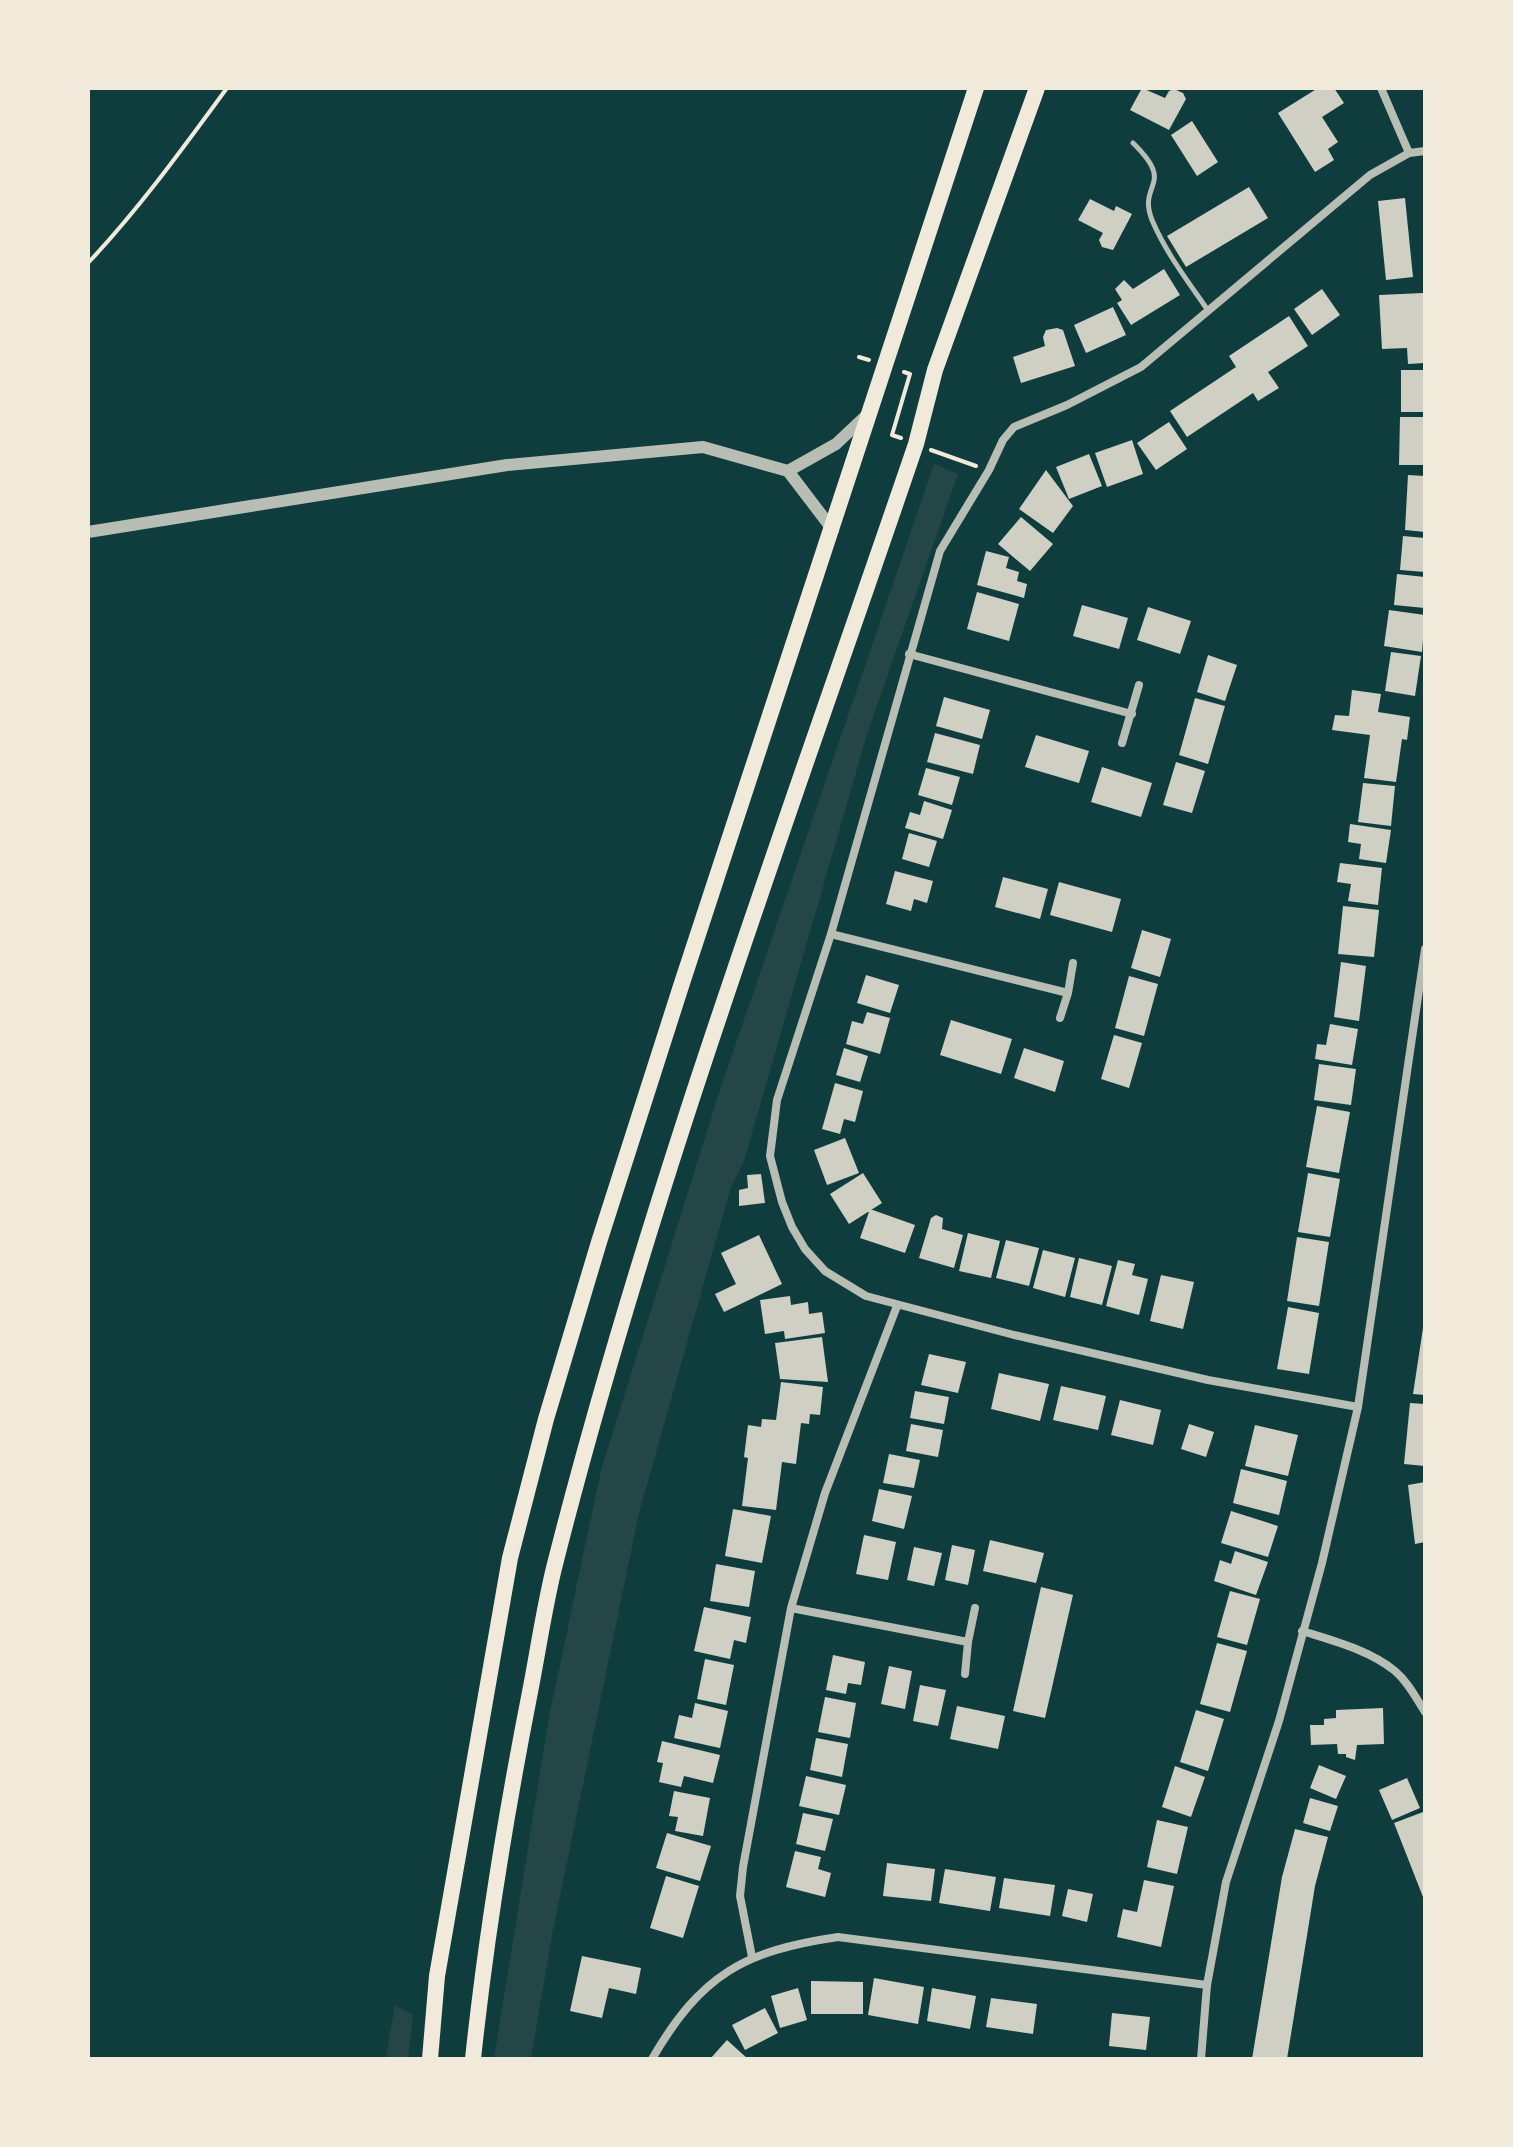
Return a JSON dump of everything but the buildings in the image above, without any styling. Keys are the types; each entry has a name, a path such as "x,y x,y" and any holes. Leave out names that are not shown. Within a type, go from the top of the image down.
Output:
{"highway":[{"path":"430,2059 437,1976 510,1558 546,1419 668,1026 976,88"},
{"path":"473,2059 483,1967 513,1776 554,1571 638,1269 916,444 935,370 1037,88"}],"street":[{"path":"1381,88 1409,153"},
{"path":"1358,1407 1208,1380 866,1296 825,1271 792,1227 770,1156 777,1100 831,934 940,551 989,470 1003,440 1014,427 1067,405 1141,367 1370,175 1409,153 1425,151"},
{"path":"788,471 836,444 870,411"},
{"path":"88,532 507,465 703,447 788,471 833,530"},
{"path":"909,654 1132,714"},
{"path":"1122,743 1139,685"},
{"path":"831,934 1068,993"},
{"path":"1201,2059 1207,1985 1226,1882 1279,1721 1322,1563 1358,1407 1425,949"},
{"path":"1060,1018 1073,963"},
{"path":"752,1957 740,1896 743,1867 791,1608 825,1493 897,1306"},
{"path":"791,1608 968,1642"},
{"path":"965,1674 975,1608"},
{"path":"1302,1631 1354,1647 1395,1670 1411,1688 1425,1712"},
{"path":"652,2059 681,2015 714,1979 752,1957 806,1941 838,1937 1207,1985"}],"lane":[{"path":"1133,143 1150,160 1155,170 1156,180 1149,200 1151,216 1167,252 1207,309"}],"path":[{"path":"88,263 120,228 227,88"}],"shaded area":[{"path":"934,464 958,474 867,734 744,1161 731,1187 639,1513 553,1930 531,2059 494,2059 549,1717 601,1470 718,1096"},
{"path":"395,2005 413,2015 408,2059 386,2059"}]}
